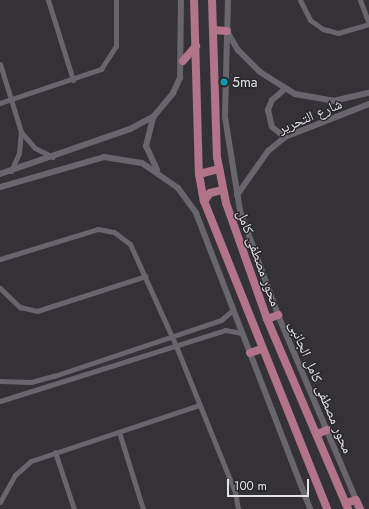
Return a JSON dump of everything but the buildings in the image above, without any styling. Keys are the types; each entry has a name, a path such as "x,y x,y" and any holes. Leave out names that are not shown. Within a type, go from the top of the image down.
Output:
{"main road":[{"path":"194,0 199,174 204,200 261,349 327,509"},
{"name":"محور مصطفى كامل","path":"212,0 219,168 222,190 266,319 347,506"},
{"path":"213,30 227,31"},
{"path":"183,61 196,46"},
{"path":"199,174 219,168"},
{"path":"204,200 210,193 222,190"},
{"path":"266,319 278,315"},
{"path":"250,353 261,349"},
{"path":"317,434 327,430"},
{"path":"347,506 356,500 360,509"}],"street":[{"path":"48,0 73,80"},
{"path":"0,103 73,80 101,69 113,54 117,34 116,0"},
{"path":"181,0 183,61 174,93 154,116 147,130 146,146 151,161 183,194 199,221 310,509"},
{"name":"محور مصطفى كامل الجانبى","path":"228,0 225,117 237,195 278,315 356,500"},
{"path":"300,0 310,20 323,29 344,32 369,24 360,0"},
{"name":"شارع التحرير","path":"227,31 248,62 285,89 326,101 369,93"},
{"path":"0,64 21,132 19,153 11,171"},
{"path":"285,89 275,95 268,110 272,127 285,137"},
{"name":"شارع التحرير","path":"237,195 268,151 285,137 369,104"},
{"path":"0,174 54,157 130,129 154,116"},
{"path":"21,132 36,148 54,157"},
{"path":"0,187 104,157 131,160 161,173"},
{"path":"0,259 106,230 130,244 146,276 176,346 235,492 238,509"},
{"path":"0,288 13,303 37,311 146,276"},
{"path":"0,381 31,382 221,320 233,310"},
{"path":"0,401 225,330 242,333"},
{"path":"0,502 21,467 56,452 199,405"},
{"path":"119,432 143,509"},
{"path":"56,452 74,509"}],"place":[{"name":"5ma","path":"224,82"}]}
